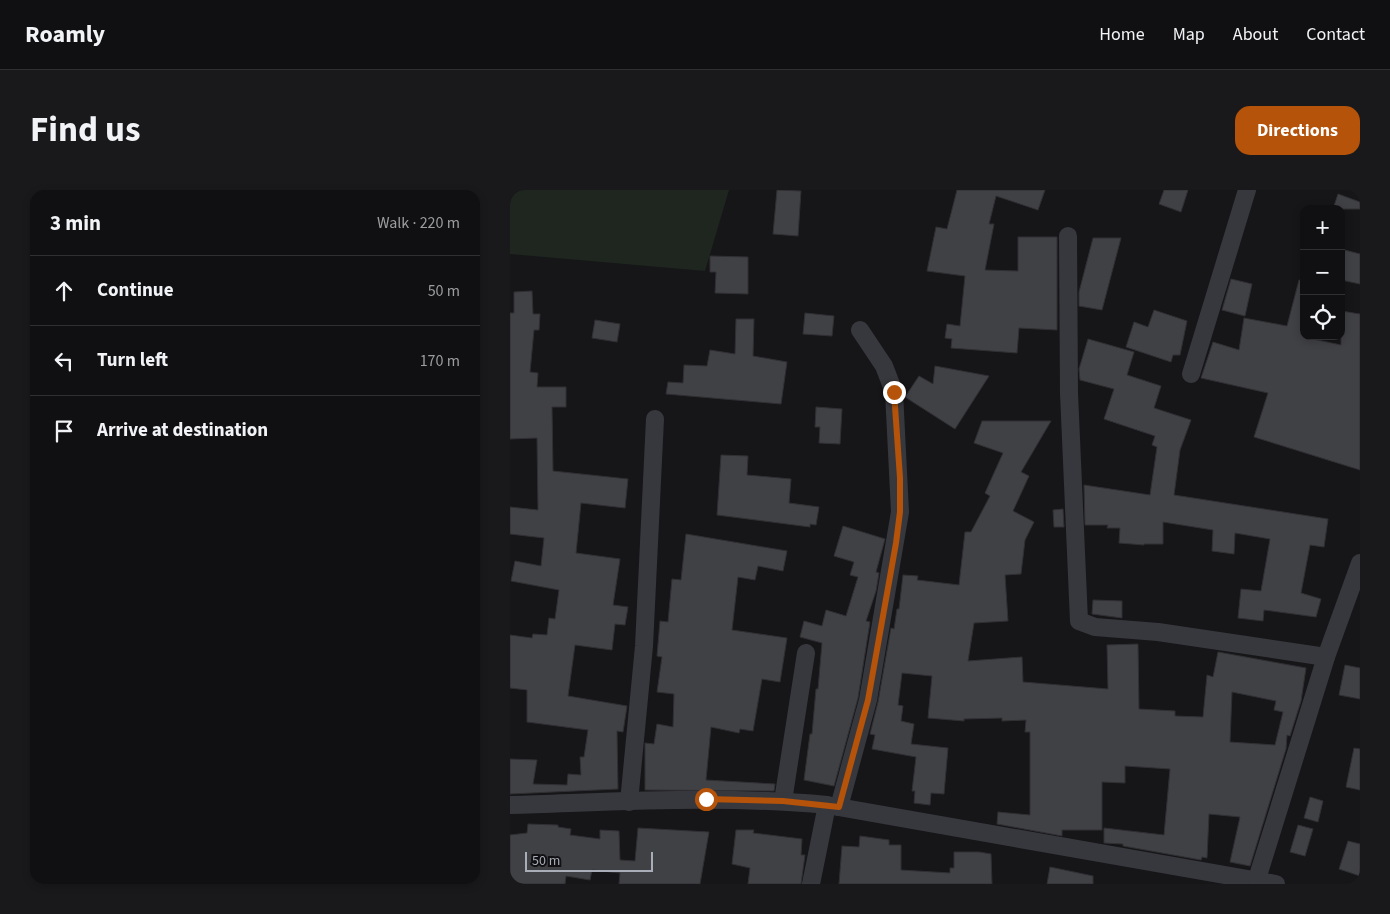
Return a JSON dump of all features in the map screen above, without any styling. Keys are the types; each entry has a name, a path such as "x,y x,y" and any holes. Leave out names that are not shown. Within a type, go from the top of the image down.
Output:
{"street":[{"path":"1192,374 1247,190"},
{"path":"1068,236 1069,393 1078,621 1095,627 1158,632 1326,656"},
{"path":"811,884 833,806 868,700 900,512 894,392 884,366 860,330"},
{"path":"629,802 644,646 655,420"},
{"path":"1257,879 1326,656 1360,563"},
{"path":"783,801 806,654"},
{"path":"510,805 706,799 783,801 833,806 1257,879 1276,884"}],"shaded area":[{"path":"510,190 729,190 705,271 510,254"}],"building":[{"path":"777,190 801,191 798,236 773,234"},
{"path":"957,190 1045,190 1038,210 996,196 989,224 994,224 985,270 1018,271 1018,237 1057,237 1057,330 1019,328 1017,353 951,348 952,339 945,338 947,324 960,326 965,276 927,271 936,227 947,229"},
{"path":"1164,190 1188,190 1181,212 1159,204"},
{"path":"1338,194 1360,202 1360,209 1345,209 1345,205 1334,205"},
{"path":"1093,238 1121,238 1102,310 1079,306 1079,292"},
{"path":"1345,250 1360,254 1360,284 1345,281"},
{"path":"710,256 748,257 748,294 715,293 716,272 710,272"},
{"path":"1231,279 1252,284 1245,316 1222,310"},
{"path":"1299,280 1300,340 1318,340 1341,345 1341,340 1345,340 1345,312 1360,314 1360,470 1254,437 1268,393 1201,378 1213,342 1239,350 1244,318 1287,326"},
{"path":"532,291 533,314 540,314 539,330 534,330 530,372 538,373 537,387 566,387 566,407 552,407 553,471 628,479 625,508 581,503 576,553 620,559 613,605 628,607 625,625 615,624 612,650 575,645 568,696 627,706 623,732 617,731 618,789 510,794 510,759 537,760 533,784 567,785 568,774 581,775 580,757 584,757 588,730 527,722 527,690 510,688 510,635 532,638 533,634 547,635 549,618 555,619 559,590 511,581 515,561 541,566 544,538 510,534 510,507 538,510 537,438 510,439 510,313 514,313 514,292"},
{"path":"1154,310 1187,321 1180,355 1173,355 1171,362 1126,347 1134,322 1148,327"},
{"path":"805,313 834,316 832,336 803,334"},
{"path":"736,319 754,319 753,356 787,362 781,404 666,394 668,382 683,383 684,365 707,366 710,350 735,354"},
{"path":"595,320 620,324 617,342 592,338"},
{"path":"1088,339 1134,352 1127,375 1161,386 1154,408 1191,420 1180,450 1174,495 1328,519 1324,547 1310,545 1301,593 1321,599 1316,617 1264,610 1263,621 1238,618 1241,589 1261,591 1270,539 1235,533 1234,554 1212,551 1213,530 1163,522 1163,544 1144,545 1119,543 1120,528 1107,528 1108,525 1085,525 1084,485 1150,495 1157,447 1152,445 1155,436 1104,419 1114,389 1080,380 1079,369"},
{"path":"935,366 989,376 955,429 905,397 919,376 933,384"},
{"path":"816,407 842,409 840,444 819,443 820,427 815,427"},
{"path":"982,421 1051,421 1021,472 1029,476 1013,511 1034,522 1025,540 1021,574 1005,575 1008,621 974,623 968,661 1022,657 1023,682 1108,689 1107,645 1138,644 1139,709 1175,711 1175,716 1203,717 1207,675 1213,677 1218,652 1306,668 1301,701 1290,736 1287,735 1286,749 1250,866 1230,862 1240,817 1209,814 1207,858 1202,857 1201,860 1123,846 1123,844 1104,843 1104,828 1164,835 1170,769 1125,766 1125,783 1102,782 1102,830 1062,830 1062,836 997,824 998,812 1030,815 1030,732 1025,732 1026,720 1002,721 1002,718 964,719 964,721 928,718 932,676 902,673 898,705 903,706 901,721 914,724 911,744 948,748 944,794 931,793 930,805 914,803 915,791 912,791 916,757 872,749 875,735 870,734 878,702 891,628 894,629 897,609 899,609 903,575 918,576 917,580 959,585 965,532 971,532 990,496 985,493 1003,453 974,443","holes":["1232,692 1276,701 1274,710 1283,712 1275,745 1230,742"]},
{"path":"721,455 748,456 747,475 791,479 789,503 819,507 816,525 810,524 810,527 717,515"},
{"path":"1063,509 1064,527 1054,527 1053,510"},
{"path":"843,526 885,539 876,572 879,573 876,591 866,621 870,622 858,698 834,786 804,780 810,734 812,734 816,689 818,689 822,643 800,637 804,621 822,626 826,610 846,616 858,577 850,575 854,562 834,556"},
{"path":"686,534 787,551 783,571 758,566 755,580 738,577 732,630 787,638 780,682 762,679 753,731 740,729 739,733 711,727 706,780 775,784 774,791 645,790 645,743 654,744 657,724 673,727 674,694 657,692 662,657 657,656 660,621 668,622 672,579 681,580"},
{"path":"1093,600 1122,601 1122,618 1092,614"},
{"path":"1345,665 1360,668 1360,699 1339,695"},
{"path":"1354,748 1360,749 1360,790 1346,787"},
{"path":"1310,797 1323,801 1318,822 1304,818"},
{"path":"528,824 558,825 558,827 571,829 570,835 600,839 600,830 619,831 620,860 635,861 638,828 709,832 700,884 619,884 620,873 592,870 590,880 566,876 565,884 510,884 510,835 527,833"},
{"path":"1298,825 1313,829 1305,856 1290,852"},
{"path":"736,830 754,830 753,833 802,839 801,855 805,855 801,884 748,884 750,868 732,864"},
{"path":"860,836 889,840 889,845 901,845 901,870 950,873 950,868 954,868 954,852 991,854 992,884 839,884 842,846 859,847"},
{"path":"1348,841 1360,844 1360,876 1339,869"},
{"path":"1050,867 1093,876 1093,884 1047,884"}],"route":[{"path":"706,799 783,801 839,807 868,700 896,543 900,512 900,478 894,392"}]}
